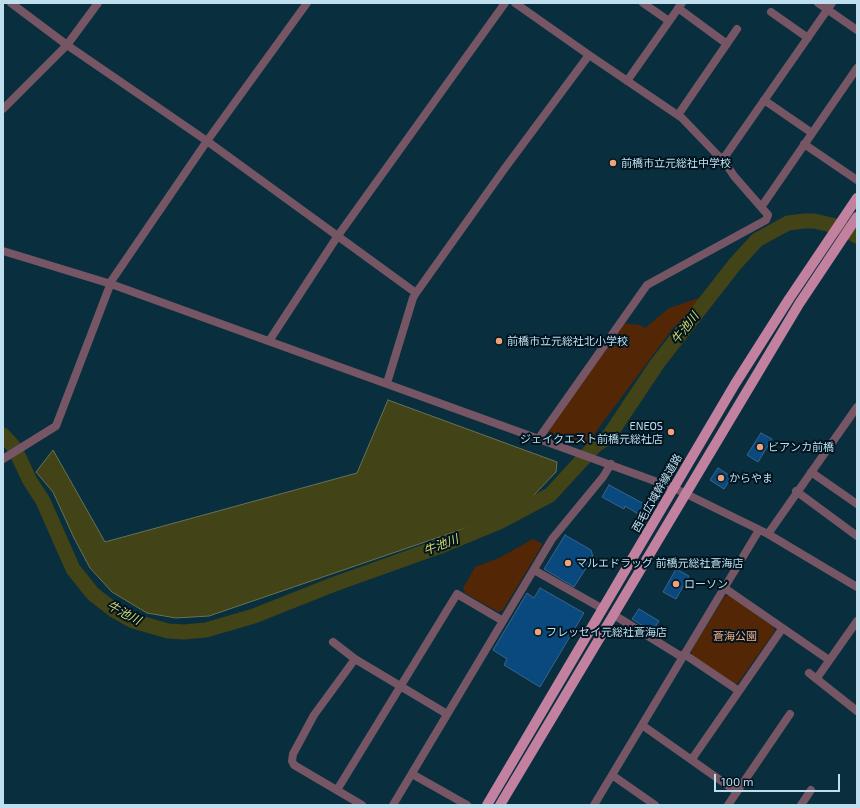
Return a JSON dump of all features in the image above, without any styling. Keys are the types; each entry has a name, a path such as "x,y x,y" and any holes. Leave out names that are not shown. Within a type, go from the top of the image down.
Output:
{"main road":[{"name":"西毛広域幹線道路","path":"487,805 735,384 857,198"},
{"path":"500,805 799,304 856,218"}],"street":[{"path":"11,3 67,45 207,142 416,293"},
{"path":"3,109 67,45 98,3"},
{"path":"3,459 55,428 111,284 207,142 307,3"},
{"path":"269,341 337,237 505,3"},
{"path":"515,3 589,56 678,116 721,159 768,215 766,220 647,285 540,438"},
{"path":"643,3 669,21"},
{"path":"818,3 830,6 857,30"},
{"path":"627,81 680,6 727,44"},
{"path":"721,159 726,156 830,6"},
{"path":"772,12 808,38"},
{"path":"678,116 737,29"},
{"path":"387,383 413,298 416,293 505,168 589,56"},
{"path":"762,206 857,68"},
{"path":"764,100 812,133"},
{"path":"804,144 857,180"},
{"path":"3,251 111,284 540,438 674,488 768,534 857,587"},
{"path":"768,534 796,491 857,407"},
{"path":"393,805 556,532 603,478 611,464"},
{"path":"810,472 857,504"},
{"path":"796,491 857,536"},
{"path":"594,805 759,530"},
{"path":"534,570 603,609"},
{"path":"723,588 829,660"},
{"path":"337,790 399,686 457,594 503,620"},
{"path":"614,615 683,655 739,691"},
{"path":"817,678 857,621"},
{"path":"692,759 782,629"},
{"path":"333,642 355,659 447,714"},
{"path":"355,659 314,715 292,757 294,765 362,805"},
{"path":"809,673 857,711"},
{"path":"728,805 790,714"},
{"path":"642,725 737,792"},
{"path":"412,774 467,805"},
{"path":"612,775 655,805"},
{"path":"801,805 811,790"}],"green space":[{"path":"699,298 701,301 673,328 586,445 548,432 622,323 640,325 645,328 669,308"},
{"path":"533,539 543,544 503,610 498,612 465,593 463,588 475,567 499,558"},
{"name":"蒼海公園","path":"729,595 774,627 775,631 738,683 733,684 693,657 691,651 724,597"}],"shaded area":[{"path":"388,400 557,462 556,472 531,498 495,518 209,616 176,618 147,613 112,592 90,568 74,538 53,492 36,472 53,450 105,542 357,473"}],"building":[{"name":"ビアンカ前橋","path":"761,433 772,439 758,462 747,455"},
{"name":"からやま","path":"718,468 732,477 724,489 710,480"},
{"path":"609,485 646,505 640,515 625,506 624,509 602,497"},
{"name":"マルエドラッグ 前橋元総社蒼海店","path":"565,535 591,550 593,557 574,587 544,569"},
{"name":"ローソン","path":"676,569 689,576 676,599 663,592"},
{"name":"フレッセイ元総社蒼海店","path":"540,588 584,613 540,687 504,665 507,659 493,650 527,593 534,598"},
{"path":"639,609 659,621 652,632 632,619"}],"waterway":[{"name":"牛池川","path":"3,435 14,447 30,481 43,501 73,569 93,594 115,611 133,621 168,631 184,632 206,630 254,616 332,585 441,546 499,522 550,495 596,445 609,436 657,364 735,264 757,240 788,223 805,221 814,221 840,227 857,236"}],"place":[{"name":"前橋市立元総社中学校","path":"613,163"},
{"name":"前橋市立元総社北小学校","path":"499,341"},
{"name":"ENEOS ジェイクエスト前橋元総社店","path":"671,432"},
{"name":"ビアンカ前橋","path":"760,447"},
{"name":"からやま","path":"721,478"},
{"name":"マルエドラッグ 前橋元総社蒼海店","path":"568,563"},
{"name":"ローソン","path":"676,584"},
{"name":"フレッセイ元総社蒼海店","path":"538,632"}]}
